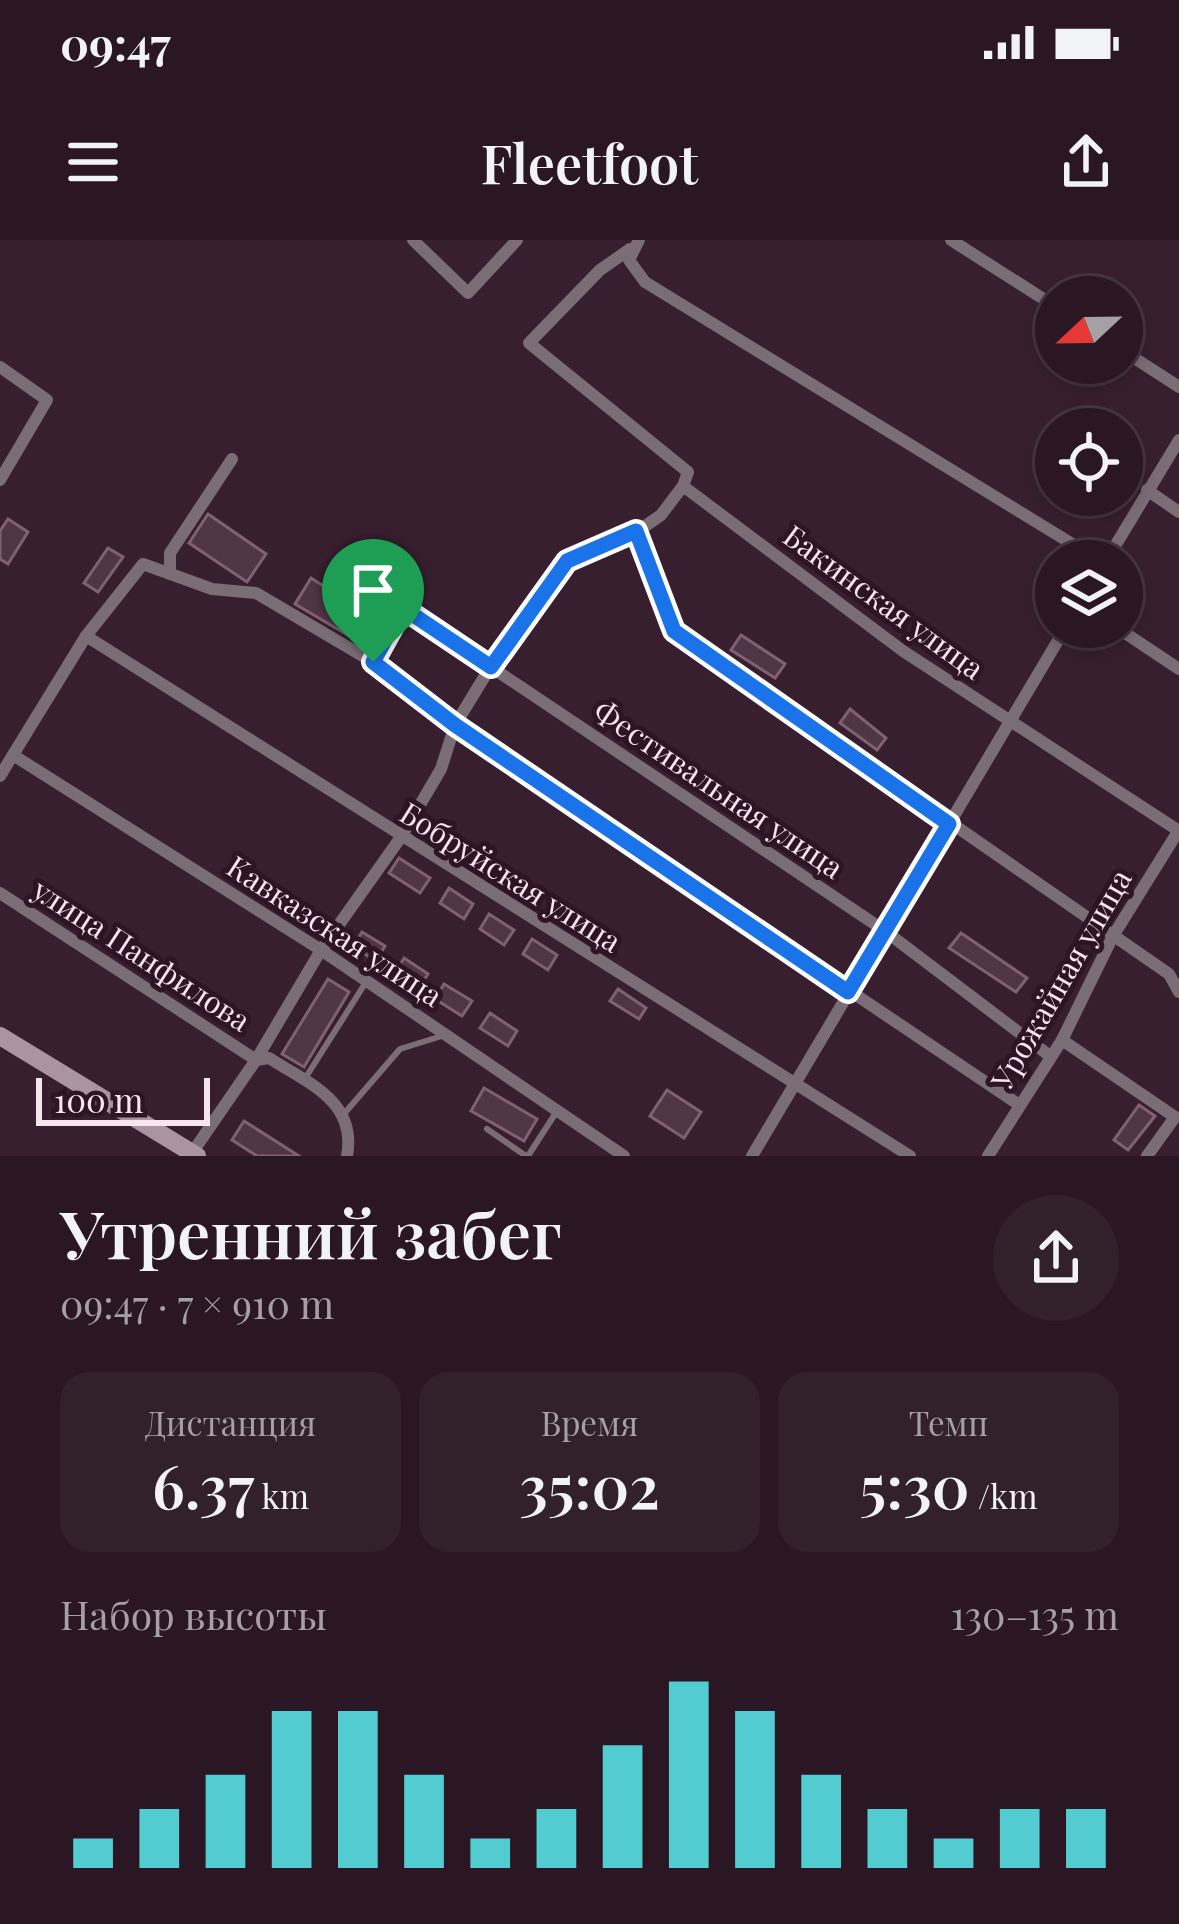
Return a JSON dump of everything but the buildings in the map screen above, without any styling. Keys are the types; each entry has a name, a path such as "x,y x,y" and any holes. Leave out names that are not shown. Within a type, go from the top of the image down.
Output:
{"main road":[{"path":"0,1036 194,1154"}],"street":[{"path":"413,240 468,293 517,240"},
{"path":"952,240 1035,293"},
{"path":"635,244 633,271 645,282 1069,540"},
{"name":"Бакинская улица","path":"635,244 600,270 529,344 688,472 682,485 903,651 1179,830"},
{"path":"1143,364 1179,387"},
{"path":"0,367 47,400 0,480"},
{"path":"1116,540 1179,440"},
{"path":"170,574 170,553 232,459"},
{"path":"194,1154 321,950 401,837 441,769 455,725 491,667 567,561 661,515 682,485"},
{"path":"1147,490 1179,512"},
{"path":"636,531 674,631 1169,974 1179,992"},
{"path":"0,776 86,636 143,564 212,589 256,593 373,662 455,725 1018,1104"},
{"name":"Фестивальная улица","path":"373,662 403,608 885,931 1050,1056"},
{"name":"Бобруйская улица","path":"86,636 910,1156"},
{"path":"1143,645 1179,669"},
{"path":"752,1156 1054,648"},
{"name":"Кавказская улица","path":"13,755 321,950 624,1156"},
{"name":"Урожайная улица","path":"988,1156 1062,1040 1113,936 1179,830"},
{"name":"улица Панфилова","path":"0,892 256,1060 269,1058 337,1101 343,1115"},
{"path":"1062,1040 1177,1117 1147,1156"},
{"path":"343,1115 351,1136 347,1156"}],"lane":[{"path":"304,1080 367,981"},
{"path":"343,1115 400,1049 446,1035"},
{"path":"488,1129 527,1156 557,1111"}],"route":[{"path":"636,531 674,631 949,824 848,992 455,725 373,662 403,608 491,667 567,561 636,531"}]}
